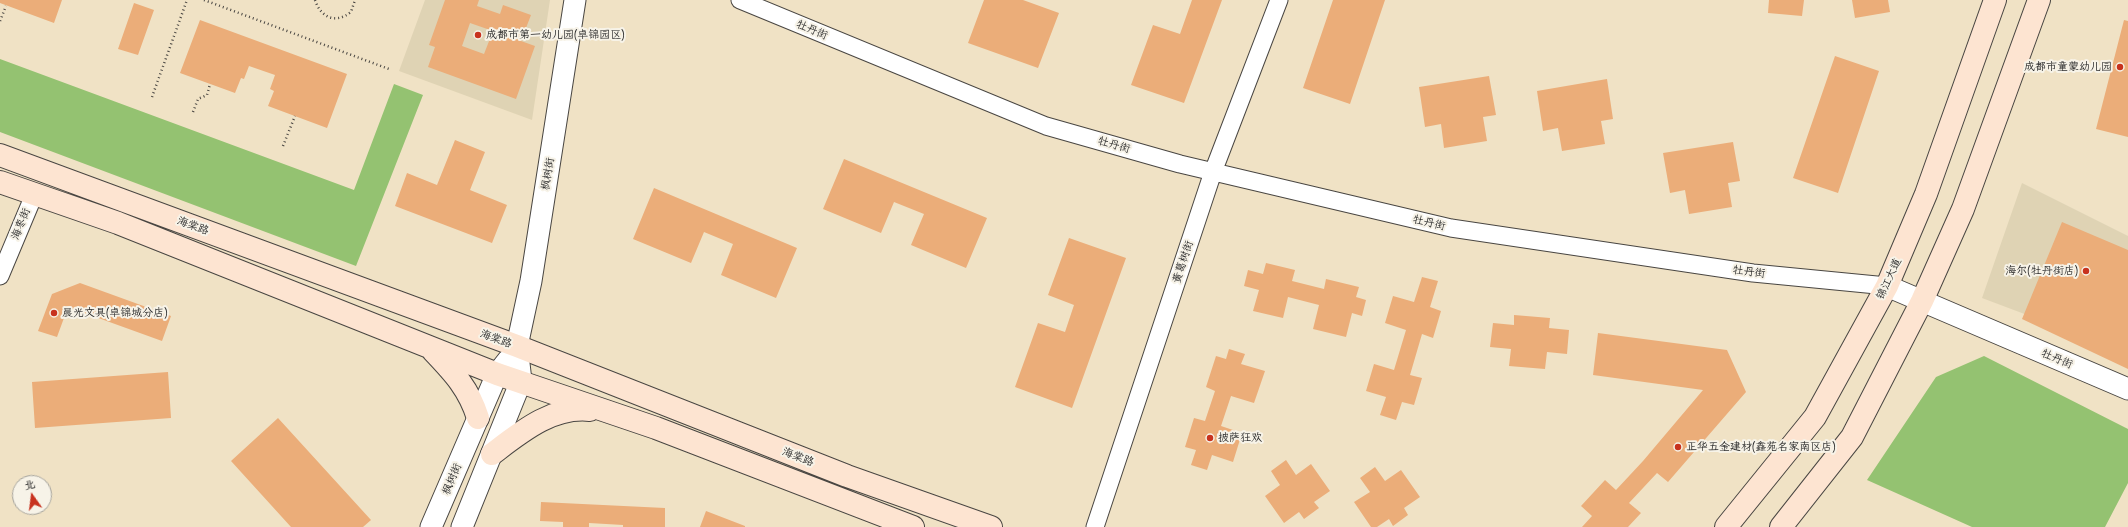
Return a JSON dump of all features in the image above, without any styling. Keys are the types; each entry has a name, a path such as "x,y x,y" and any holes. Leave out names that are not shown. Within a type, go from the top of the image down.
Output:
{"main road":[{"name":"锦江大道","path":"1726,527 1815,417 1887,286 1926,194 1995,0"},
{"path":"1781,527 1852,437 1922,301 1963,209 2039,0"},
{"name":"海棠路","path":"0,155 517,346 847,476 991,527"},
{"path":"0,182 118,223 497,374 656,428 913,527"},
{"path":"428,346 467,391 478,418"},
{"path":"492,454 538,422 556,413 571,410 613,413"}],"street":[{"name":"枫树街","path":"462,527 521,381 517,346 531,281 575,0"},
{"name":"牡丹街","path":"740,0 1046,126 1213,172 1452,228 1753,273 1887,286 2128,389"},
{"name":"黄葛树街","path":"1094,527 1213,172 1279,0"},
{"name":"海枣街","path":"0,276 34,194"},
{"name":"枫树街","path":"431,527 497,374 517,346"}],"path":[{"path":"152,97 187,0"},
{"path":"204,0 388,69"},
{"path":"315,0 320,12 326,17 332,19 346,16 351,12 355,0"},
{"path":"0,21 6,6"},
{"path":"192,112 198,99 207,95 210,84"},
{"path":"283,146 294,116"}],"shaded area":[{"name":"成都市第一幼儿园(卓锦园区)","path":"425,0 550,0 532,120 399,71"},
{"path":"2022,183 2128,236 2128,353 1982,298"}],"green space":[{"path":"0,59 354,190 394,84 423,95 356,266 0,132"},
{"path":"1984,356 2128,429 2128,483 2105,527 1972,527 1867,480 1936,377"}],"building":[{"path":"0,0 62,0 54,23 0,3"},
{"path":"445,0 479,0 477,6 500,14 503,5 531,15 521,41 535,46 516,99 428,67 435,47 429,45","holes":["470,23 493,31 484,54 462,46"]},
{"path":"984,0 1023,0 1059,13 1038,68 968,43"},
{"path":"1192,0 1222,0 1184,103 1131,85 1153,25 1180,34"},
{"path":"1333,0 1385,0 1350,104 1303,88"},
{"path":"1769,0 1804,0 1802,16 1768,13"},
{"path":"1852,0 1888,0 1890,12 1855,18"},
{"path":"134,3 154,10 138,55 118,49"},
{"path":"200,20 347,74 327,128 268,106 274,91 270,89 275,75 249,66 244,79 241,78 235,93 180,73"},
{"name":"成都市童蒙幼儿园","path":"2124,20 2128,21 2128,137 2096,129"},
{"path":"1835,56 1879,71 1838,193 1793,178"},
{"path":"1489,76 1496,115 1483,117 1487,141 1444,148 1441,124 1425,127 1419,87"},
{"path":"1607,79 1613,119 1601,121 1605,144 1562,151 1558,128 1543,131 1537,91"},
{"path":"455,140 485,152 470,190 507,205 492,243 395,206 407,173 437,185"},
{"path":"1733,142 1740,181 1728,183 1732,207 1689,214 1685,190 1670,193 1663,153"},
{"path":"844,159 987,218 966,268 911,245 924,214 894,202 881,233 823,209"},
{"path":"654,188 797,248 776,298 721,275 733,244 704,232 691,263 633,239"},
{"path":"2062,222 2128,250 2128,369 2022,319"},
{"path":"1069,238 1126,258 1072,408 1015,387 1038,323 1065,332 1074,305 1048,295"},
{"path":"1266,263 1295,270 1292,281 1324,289 1326,279 1359,287 1356,297 1366,300 1362,316 1352,313 1346,337 1313,329 1319,305 1288,297 1283,318 1253,311 1259,290 1244,286 1248,270 1263,274"},
{"path":"1422,277 1438,281 1430,307 1441,311 1433,338 1422,334 1410,375 1422,378 1414,405 1402,402 1396,420 1380,415 1386,397 1366,391 1374,364 1394,370 1406,330 1385,323 1393,296 1414,302"},
{"path":"80,283 171,316 162,341 68,307 57,337 38,331 52,294"},
{"path":"1514,315 1550,318 1549,328 1569,330 1567,354 1547,352 1545,369 1509,366 1511,349 1490,347 1493,323 1514,325"},
{"path":"1598,333 1727,350 1746,392 1668,482 1657,473 1629,503 1641,513 1628,527 1582,527 1592,516 1581,506 1605,480 1616,490 1643,461 1703,390 1593,375"},
{"path":"1229,349 1245,354 1241,364 1265,371 1254,403 1231,396 1221,426 1242,433 1233,462 1212,455 1207,470 1191,465 1196,450 1185,447 1194,418 1205,421 1215,391 1206,387 1216,356 1226,359"},
{"path":"168,372 171,418 35,428 32,382"},
{"path":"278,418 371,520 363,527 291,527 231,461"},
{"path":"1286,460 1296,475 1311,464 1330,491 1314,502 1319,508 1304,519 1299,512 1284,523 1265,496 1280,485 1271,471"},
{"path":"1375,467 1385,481 1401,470 1420,497 1404,508 1408,515 1393,526 1389,519 1377,527 1371,527 1354,502 1370,492 1360,478"},
{"path":"541,502 665,508 665,527 623,527 623,525 589,523 589,527 563,527 563,522 540,521"},
{"path":"706,511 745,526 745,527 700,527"}],"place":[{"name":"成都市第一幼儿园(卓锦园区)","path":"478,35"},
{"name":"成都市童蒙幼儿园","path":"2120,67"},
{"name":"海尔(牡丹街店)","path":"2086,271"},
{"name":"晨光文具(卓锦城分店)","path":"54,313"},
{"name":"披萨狂欢","path":"1210,438"},
{"name":"正华五金建材(鑫苑名家南区店)","path":"1678,447"}]}
